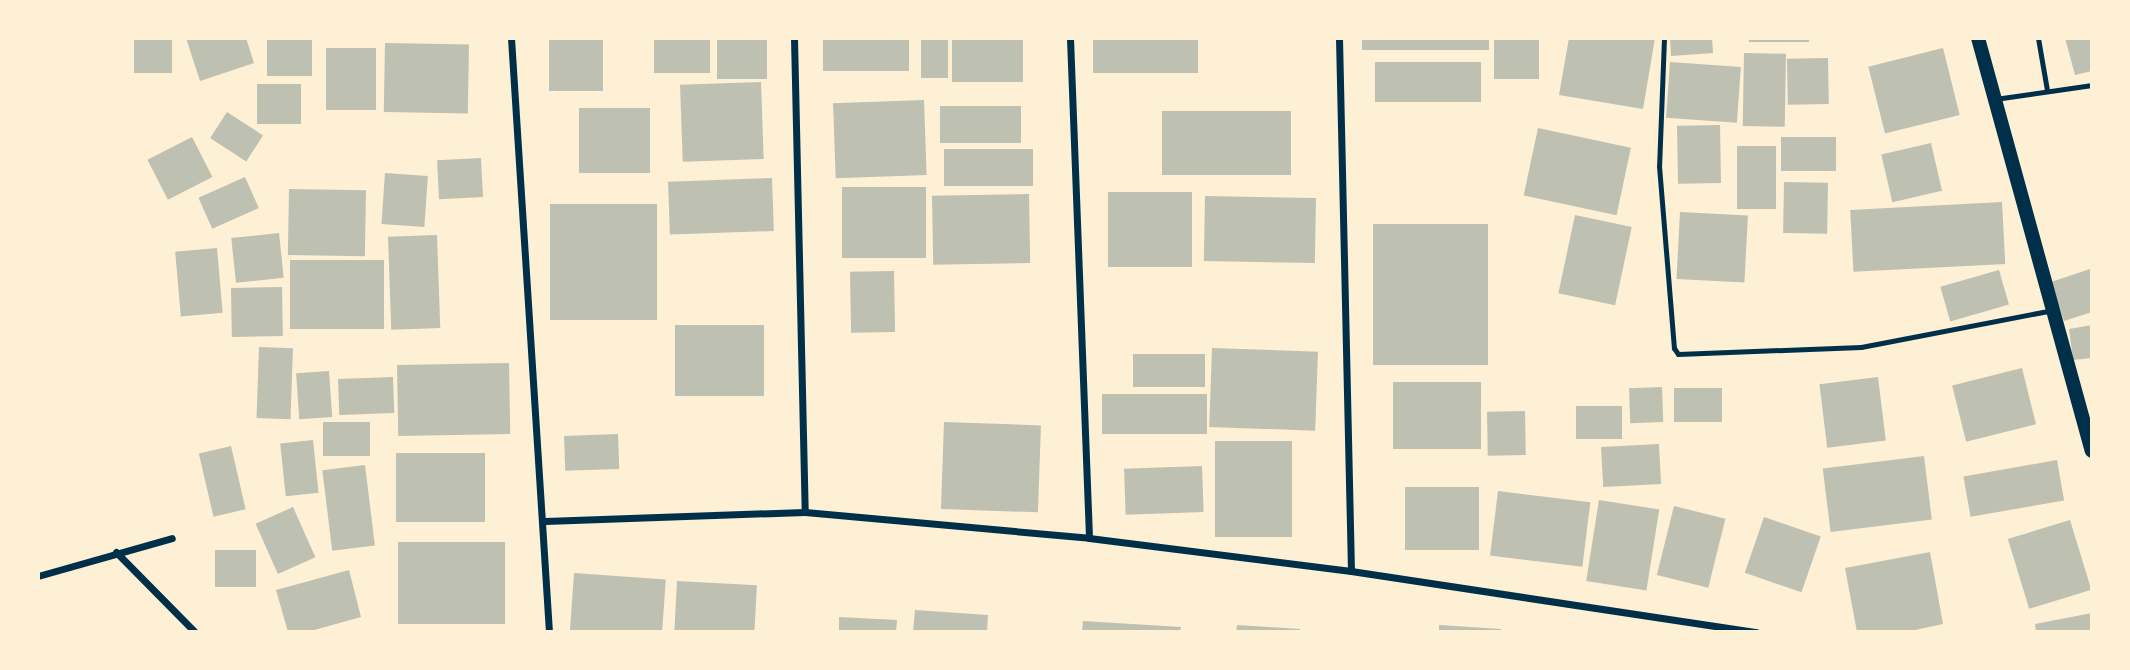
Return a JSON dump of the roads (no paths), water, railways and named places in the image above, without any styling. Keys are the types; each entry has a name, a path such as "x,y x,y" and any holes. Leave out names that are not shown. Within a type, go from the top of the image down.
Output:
{"main road":[{"path":"1978,38 2091,451"}],"street":[{"path":"511,38 545,521 549,632"},
{"path":"794,38 805,512"},
{"path":"1070,38 1088,538"},
{"path":"1339,38 1351,571"},
{"path":"545,521 805,512 1088,538 1351,571 1756,632"},
{"path":"38,576 172,538"},
{"path":"116,552 195,632"}],"lane":[{"path":"1664,38 1659,166 1674,348 1678,354 1861,347 2053,310"},
{"path":"2038,38 2047,90"},
{"path":"1995,99 2091,85"}]}
